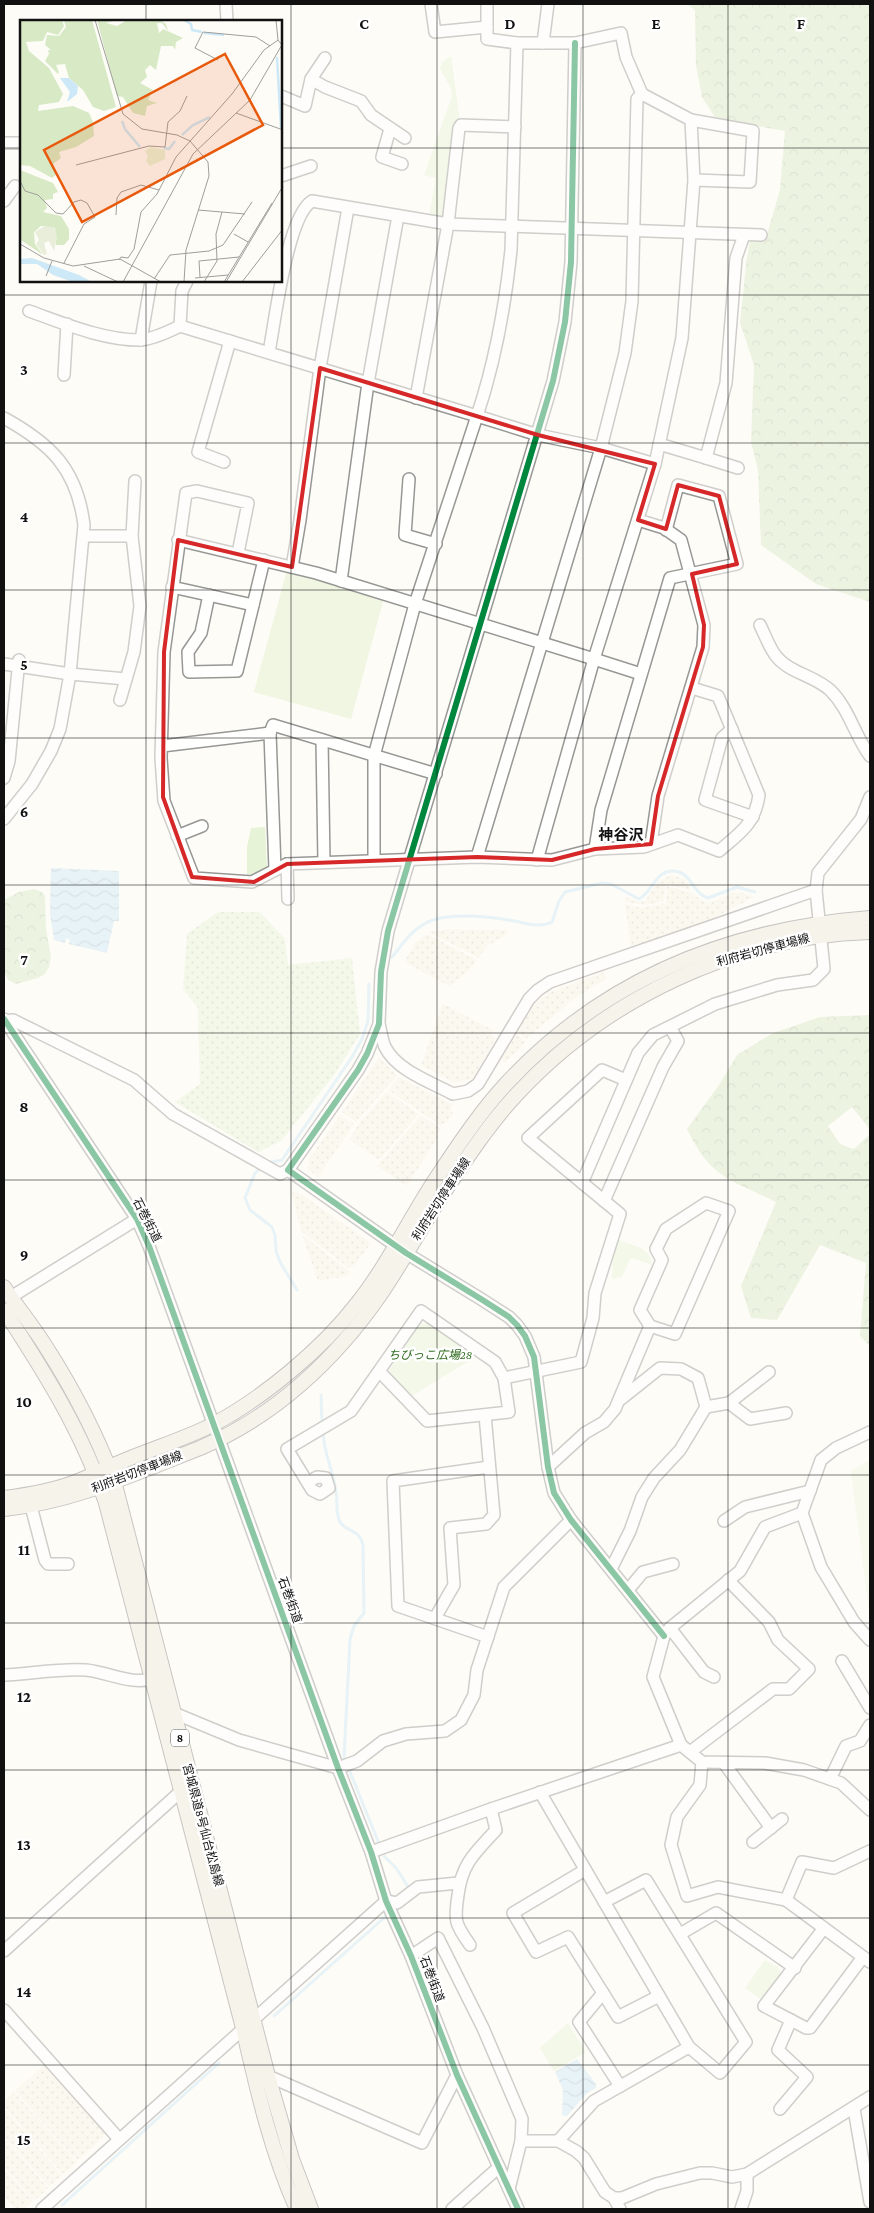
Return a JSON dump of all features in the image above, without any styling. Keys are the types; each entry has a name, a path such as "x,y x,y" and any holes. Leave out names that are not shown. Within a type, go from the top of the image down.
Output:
{"main road":[{"name":"利府岩切停車場線","path":"111,1474 220,1440 302,1384 327,1360 364,1316 440,1172 488,1105 537,1053 594,1008 640,981 707,950 748,937 820,929 870,918"},
{"name":"利府岩切停車場線","path":"820,929 836,933 870,932"},
{"name":"利府岩切停車場線","path":"4,1509 59,1501 97,1480 215,1424 254,1399 306,1357 337,1326 401,1249"},
{"name":"宮城県道8号仙台松島線","path":"7,1292 45,1346 77,1399 111,1474 174,1713 248,2024 261,2105 289,2191 297,2209"},
{"name":"宮城県道8号仙台松島線","path":"4,1310 34,1355 65,1409 97,1480 180,1792 248,2024 268,2076 292,2158 311,2209"},
{"name":"利府岩切停車場線","path":"4,1498 97,1480"}],"street":[{"path":"226,4 227,20"},
{"path":"431,4 435,32 488,27"},
{"path":"487,4 487,39 517,43 575,43 621,34 626,57 642,94 691,120 753,131 750,182 694,180"},
{"path":"543,43 548,4"},
{"path":"374,860 374,756 415,604 477,416 501,330 508,280 512,226 517,43"},
{"path":"4,1020 13,1020 134,1080 173,1114 280,1174 288,1170 358,1070 367,1054 379,1024 384,951 410,858 553,381 569,293 573,228 575,43"},
{"path":"282,96 305,106 311,79 325,58"},
{"path":"311,79 325,87 361,101 371,115 405,138"},
{"path":"477,857 601,448 625,353 632,301 637,100 642,94"},
{"path":"537,860 594,659 655,464 682,338 694,180 691,120"},
{"path":"416,398 448,224 459,128 461,125 514,127"},
{"path":"390,129 382,157 402,164"},
{"path":"4,143 20,142"},
{"path":"282,176 311,166"},
{"path":"4,201 19,186"},
{"path":"270,352 288,250 300,218 309,202 312,201 448,224 761,235"},
{"path":"292,567 320,368 348,208"},
{"path":"341,581 368,383 398,216"},
{"path":"706,458 726,383 736,258 744,235"},
{"path":"141,340 151,282"},
{"path":"180,326 182,291 186,282"},
{"path":"29,311 112,337 141,340 169,332 180,326 538,435 601,448 655,464"},
{"path":"64,375 67,324"},
{"path":"224,462 198,452 230,341"},
{"path":"4,418 39,440 61,462 73,483 82,507 84,536 70,674 62,722 52,752 32,784 4,819"},
{"path":"659,444 738,468"},
{"path":"409,479 406,535 436,544"},
{"path":"120,700 136,641 140,606 132,536 135,481"},
{"path":"595,849 601,810 670,578 736,564 719,496 678,485 666,530"},
{"path":"238,553 248,503 197,491 185,494 164,652 163,798 194,878 252,882 287,864 324,862 477,857 552,860 595,849 644,847 678,835 719,850 748,826 753,817 759,795 718,696 692,688"},
{"path":"638,520 666,530 681,540 692,574 704,625 703,647 692,688 658,796 651,844"},
{"path":"84,536 132,536"},
{"path":"178,540 238,553 341,581 641,674"},
{"path":"209,595 201,632 188,652 189,672 191,674 238,670 264,560"},
{"path":"172,587 253,605"},
{"path":"760,626 776,656 783,663 823,684 832,692 851,722 860,744 870,756"},
{"path":"4,664 19,663 70,674 126,679"},
{"path":"4,778 9,761 19,663"},
{"path":"275,869 270,733 273,725 436,774"},
{"path":"732,729 722,738 705,800 753,817"},
{"path":"162,746 270,733"},
{"path":"322,740 324,862"},
{"path":"582,1183 626,1080 644,1043 653,1035 715,1004 777,985 813,980 824,969 816,890 818,873 862,819 870,797"},
{"path":"178,836 202,826"},
{"path":"287,864 288,900"},
{"path":"379,1024 386,1047 394,1060 403,1067 453,1094 460,1094 478,1084 529,1000 538,990 550,982 816,890"},
{"name":"石巻街道","path":"4,1020 138,1219 340,1768 373,1851 386,1901 411,1956 457,2075 518,2209"},
{"path":"604,1201 663,1067 678,1042 670,1027"},
{"path":"504,1378 581,1362 593,1318 595,1292 620,1214 528,1138 602,1070 626,1080"},
{"path":"288,1170 401,1249 509,1317 524,1336 534,1356 548,1467 554,1492 571,1520 628,1590 704,1672 714,1677"},
{"path":"706,1203 729,1211 675,1334 650,1326 640,1310 662,1260 656,1249 666,1229 706,1203"},
{"path":"7,1292 138,1219"},
{"path":"308,1482 287,1449 351,1410 421,1311 496,1362 504,1378 509,1412 427,1421 380,1371"},
{"path":"548,1467 585,1433 604,1422 615,1409 650,1326"},
{"path":"610,1569 630,1531 642,1497 654,1478 680,1450 706,1407 698,1378 681,1369 660,1368 618,1401"},
{"path":"706,1407 729,1403 769,1372"},
{"path":"729,1403 750,1419 786,1413"},
{"path":"435,1618 454,1585 450,1528 486,1524 494,1515 485,1415"},
{"path":"870,1432 836,1448 821,1460 802,1513 821,1566 854,1622 870,1640"},
{"path":"488,1637 398,1606 393,1480 489,1467"},
{"path":"724,1521 745,1507 810,1491"},
{"path":"31,1506 45,1560 48,1564 53,1565 68,1564"},
{"path":"802,1513 765,1527 740,1571 667,1632 653,1677 685,1749 702,1762 766,1763 804,1770 841,1783 870,1810"},
{"path":"174,1713 239,1740 340,1768 354,1762 383,1740 406,1734 445,1731 461,1720 474,1695 477,1670 504,1587 571,1520"},
{"path":"628,1590 643,1572 672,1564"},
{"path":"373,1851 540,1792 685,1749 773,1689 789,1689 809,1669 778,1640 769,1622 728,1580"},
{"path":"842,1661 870,1708"},
{"path":"4,1675 85,1670 116,1675 138,1682 151,1679"},
{"path":"830,1779 846,1746 860,1741 870,1725"},
{"path":"702,1762 700,1786 677,1817 671,1845 687,1896 718,1887 786,1900 824,1928 867,1960 810,2028 806,2028 764,2006 824,1928"},
{"path":"724,1763 771,1828"},
{"path":"4,1951 180,1792"},
{"path":"540,1792 585,1870 689,2047 720,2073 746,2042 646,1880 604,1902"},
{"path":"470,1946 458,1928 455,1916 458,1883 472,1856 496,1830 491,1809"},
{"path":"752,1842 782,1819"},
{"path":"786,1900 802,1862 834,1868 870,1852"},
{"path":"585,1870 513,1913 536,1952 568,1937 618,2017 659,1996"},
{"path":"48,2207 119,2139 386,1901 397,1903 418,1888 458,1883"},
{"path":"680,1934 716,1913 795,1968"},
{"path":"411,1956 438,1938 483,2028 522,2119 521,2141 509,2189"},
{"path":"603,1993 579,2022 620,2086"},
{"path":"4,2010 119,2139"},
{"path":"780,2109 807,2077 778,2050 791,2020"},
{"path":"558,2140 594,2101 689,2047"},
{"path":"268,2076 422,2143 457,2075"},
{"path":"614,2198 622,2198 656,2184 700,2173 732,2177 747,2174 854,2109 870,2097"},
{"path":"854,2109 870,2202"},
{"path":"521,2141 558,2140 584,2158 605,2192 614,2198 620,2209"},
{"path":"452,2209 499,2167"},
{"path":"741,2209 747,2191 747,2174"}],"highlighted area":[{"path":"320,368 538,435 655,464 638,520 666,529 678,485 719,496 737,564 692,574 704,625 703,647 658,796 651,844 595,849 552,860 477,857 287,864 254,882 192,877 163,797 164,652 178,540 292,567"}],"shaded area":[{"path":"671,875 685,879 690,890 666,884 664,901 646,905 625,902 625,897 640,902 645,901 658,882"},
{"path":"667,886 690,892 703,901 710,903 732,893 740,892 754,897 710,920 631,948 625,904 642,908 666,903"},
{"path":"447,929 506,930 507,934 486,947 479,958 429,932"},
{"path":"427,934 477,960 466,973 449,986 404,962 416,942"},
{"path":"603,972 607,979 579,995 526,1039 517,1032 535,1004 548,993"},
{"path":"443,1004 493,1030 491,1034 496,1038 473,1079 455,1083 421,1065"},
{"path":"517,1034 526,1042 505,1063 501,1059"},
{"path":"379,1057 397,1076 356,1122 342,1112"},
{"path":"399,1077 453,1105 450,1111 453,1113 445,1124 443,1123 441,1126 388,1090"},
{"path":"387,1092 419,1114 379,1160 349,1139 360,1122"},
{"path":"340,1115 354,1124 318,1177 308,1169 309,1159"},
{"path":"421,1115 441,1129 436,1135 438,1137 407,1186 377,1166"},
{"path":"295,1190 371,1243 350,1269 301,1231 292,1194"},
{"path":"302,1235 351,1272 347,1276 318,1281"},
{"path":"44,2065 106,2135 77,2161 15,2091"},
{"path":"14,2092 77,2162 65,2173 62,2173 4,2107 4,2101"},
{"path":"4,2108 62,2175 52,2184 48,2186 4,2137"},
{"path":"4,2138 48,2188 34,2201 4,2167"},
{"path":"4,2169 33,2201 24,2209 15,2209 4,2196"}],"green space":[{"path":"687,4 870,4 870,602 816,584 761,545 758,470 751,442 754,365 740,323 750,240 765,241 780,190 785,131 716,119 702,97 696,66 695,10"},
{"path":"451,56 460,121 453,128 443,218 429,216 436,178 424,175 452,96 451,88 440,69 442,62"},
{"path":"287,570 384,598 351,719 254,692"},
{"path":"265,827 267,868 256,874 247,875 247,847 251,828"},
{"path":"34,889 42,892 45,896 46,929 51,957 45,974 16,984 8,980 4,971 4,900 19,892"},
{"path":"218,912 260,912 285,939 288,965 352,958 360,1034 334,1075 281,1141 258,1152 175,1102 200,1084 198,1008 183,989 187,934"},
{"path":"870,1015 870,1130 852,1107 828,1126 840,1144 854,1149 870,1134 870,1346 860,1336 866,1263 820,1245 777,1320 751,1318 741,1286 776,1202 723,1176 705,1158 687,1129 719,1085 737,1055 773,1033 820,1017"},
{"path":"619,1240 645,1251 649,1255 652,1265 633,1258 630,1259 622,1277 612,1279 613,1256"},
{"name":"ちびっこ広場28","path":"428,1323 474,1353 469,1361 410,1397 387,1374 419,1324"},
{"path":"870,1460 870,1611 869,1611 851,1471"},
{"path":"765,1960 778,1967 781,1974 762,2000 745,1988"},
{"path":"568,2023 586,2052 554,2071 540,2048"}],"water":[{"path":"51,868 119,871 119,921 114,921 107,953 69,944 70,940 66,938 65,943 54,940 50,914"},
{"path":"577,2059 596,2084 596,2088 587,2093 567,2116 562,2115 563,2090 555,2072"}],"waterway":[{"path":"392,957 414,931 433,920 444,917 469,916 543,925 552,922 559,901 565,892 602,883 611,884 639,899 660,876 671,871 683,874 699,893 708,898 737,887 755,892"},
{"path":"267,1163 282,1160 352,1057 362,1039 368,1021 369,984"},
{"path":"262,1167 255,1173 245,1198 250,1210 272,1227 280,1262 297,1290"},
{"path":"321,1395 322,1424"},
{"path":"323,1430 323,1438 336,1491 338,1518 346,1528 359,1536 363,1545 364,1613 354,1626 350,1639 344,1757 384,1856 396,1868 408,1889"},
{"path":"274,2016 385,1917"},
{"path":"62,2205 219,2063"}],"cycle path":[{"path":"575,43 571,262 565,322 553,381 388,931 381,972 379,1024 367,1054 358,1070 288,1170 406,1253 509,1317 517,1325 525,1336 534,1357 548,1467 554,1493 571,1520 664,1636"},
{"path":"4,1019 137,1219 149,1246 338,1768 371,1852 386,1901 411,1956 457,2075 518,2209"}],"district":[{"name":"神谷沢","path":"621,835"}]}
